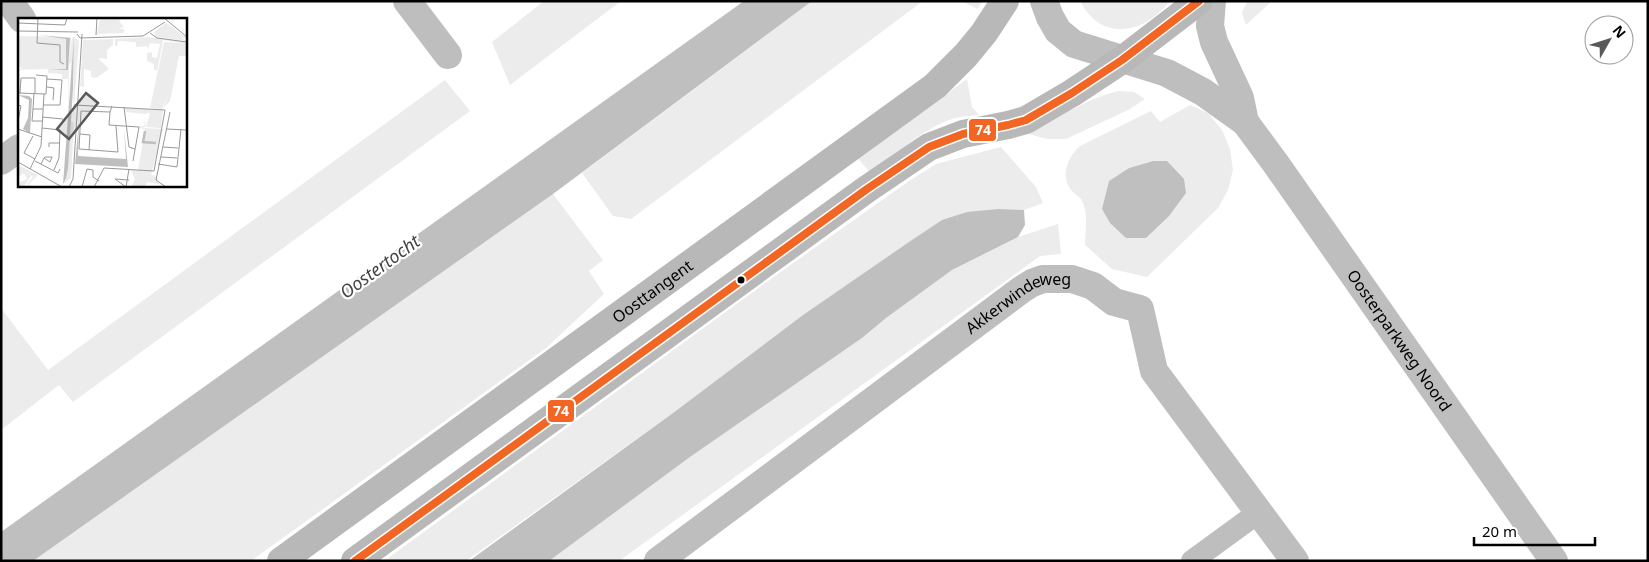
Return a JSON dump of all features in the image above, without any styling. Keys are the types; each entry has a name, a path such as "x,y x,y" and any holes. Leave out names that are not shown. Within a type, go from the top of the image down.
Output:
{"main road":[{"name":"Oosttangent","path":"280,561 935,86 972,48 1005,1"},
{"path":"355,561 859,195 929,147 963,134 1026,120 1122,60 1199,1"}],"street":[{"path":"8,1 21,18"},
{"path":"407,1 448,55"},
{"name":"Oosterparkweg Noord","path":"1044,1 1058,31 1074,44 1167,73 1203,92 1245,122 1554,561"},
{"name":"Oosterparkweg Noord","path":"1212,1 1210,26 1212,34 1240,98 1245,122"},
{"path":"1,161 18,149"},
{"name":"Akkerwindeweg","path":"662,558 1021,290 1032,282 1043,278 1072,279 1093,286 1114,302 1140,309 1154,371 1295,561"}],"lane":[{"path":"1192,561 1259,512"}],"shaded area":[{"path":"544,1 621,1 510,85 492,42"},
{"path":"812,1 923,1 631,219 613,216 582,173"},
{"path":"961,1 982,1 978,9"},
{"path":"1080,1 1170,1 1148,21 1136,27 1124,29 1111,28 1100,23 1089,14"},
{"path":"1247,1 1272,1 1246,25 1242,13"},
{"path":"967,79 972,107 979,115 955,118 930,129 909,143 872,175 856,156 923,112"},
{"path":"445,80 470,111 73,402 59,385 1,430 1,308 48,370"},
{"path":"1118,91 1134,92 1145,99 1130,109 1066,139 1047,139 1029,134 1083,104"},
{"path":"1190,105 1208,113 1222,130 1230,149 1233,170 1228,190 1218,208 1147,277 1112,269 1085,245 1085,210 1081,199 1068,185 1066,173 1069,161 1080,146 1151,111 1160,122","holes":["1153,161 1106,194 1109,181 1129,168"]},
{"path":"1001,147 1036,187 1043,203 1024,210 998,209 942,220 803,315 673,413 466,561 384,561 775,276 909,181 936,164"},
{"path":"553,194 603,260 589,271 604,294 546,348 251,561 33,561"},
{"path":"1058,224 1061,254 1040,256 619,561 549,561 690,457 862,338 952,270 1018,237"}],"water":[{"name":"Oostertocht","path":"744,1 812,1 553,194 33,561 1,561 1,532"},
{"path":"1153,161 1167,161 1184,179 1186,193 1169,216 1146,238 1126,238 1110,223 1102,209 1109,181 1129,168"},
{"path":"998,209 1024,210 1025,225 1018,237 952,270 862,338 690,457 549,561 469,561 673,413 803,315 942,220 967,212"}],"transit line":[{"name":"74","path":"355,561 867,189 929,147 963,134 1026,120 1122,60 1199,1"}]}
